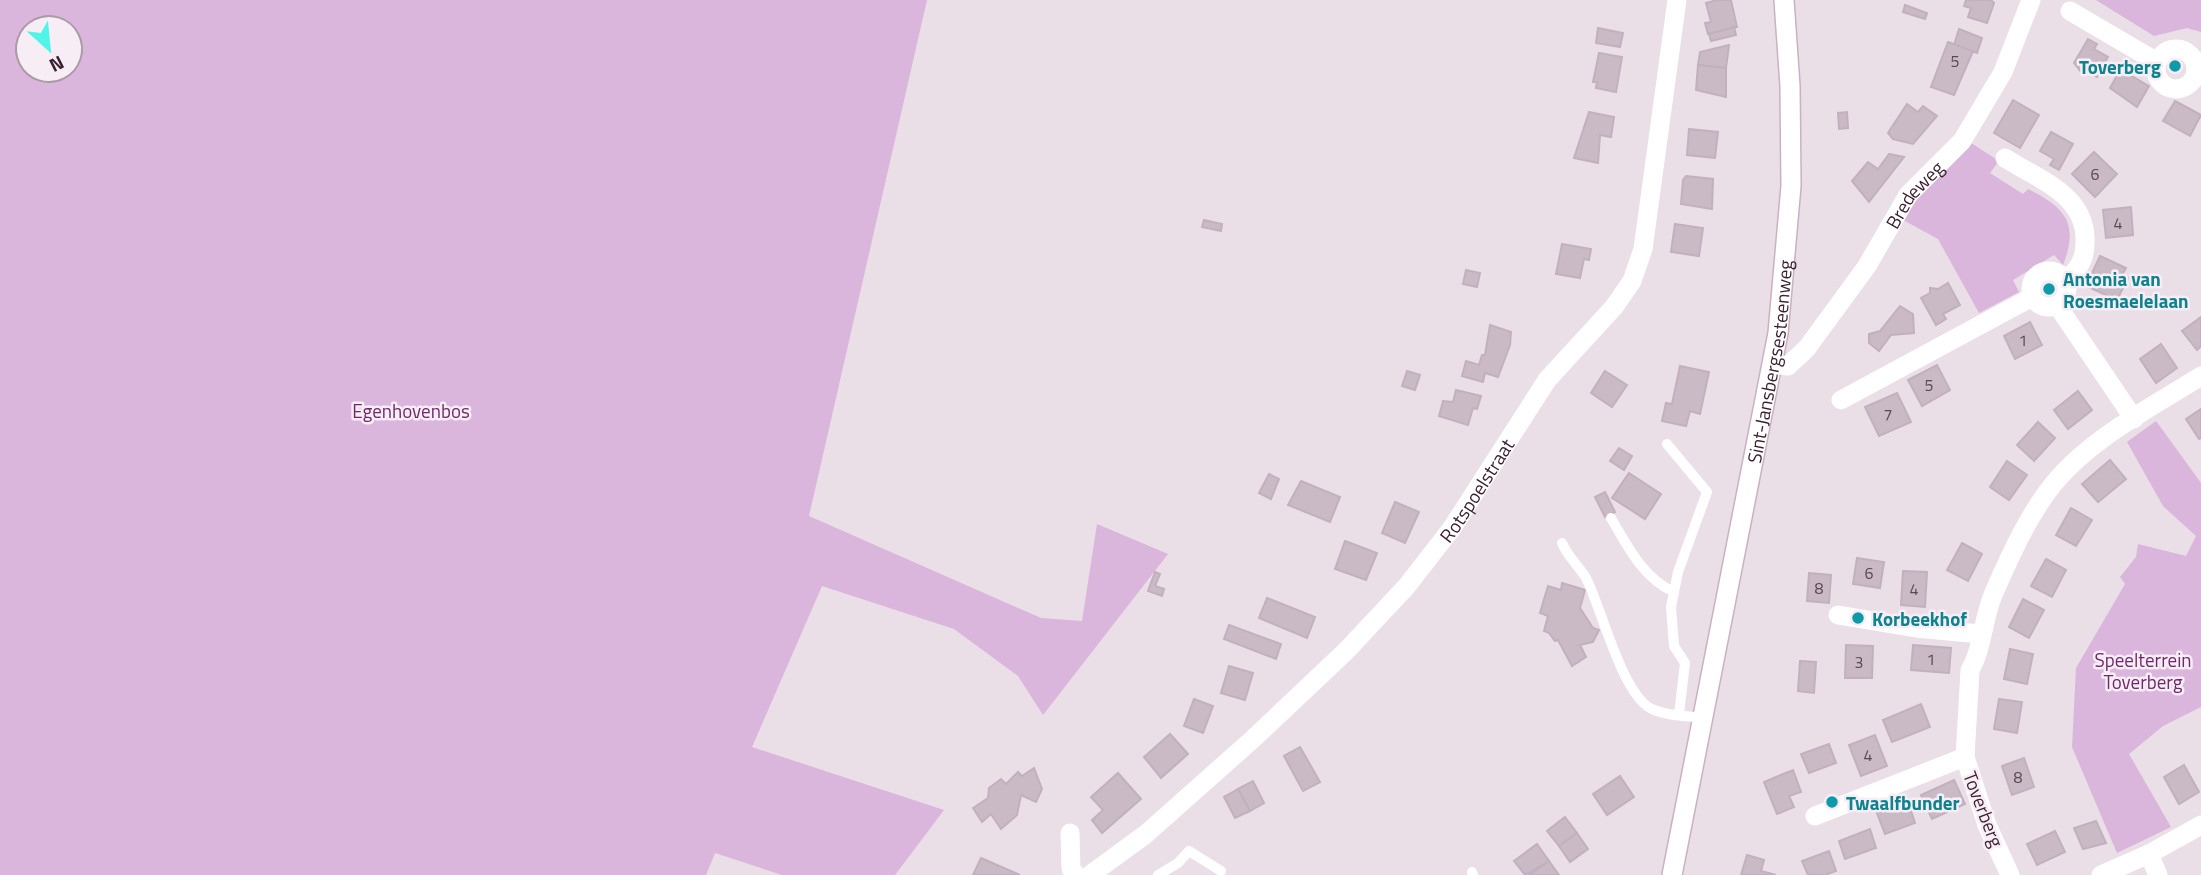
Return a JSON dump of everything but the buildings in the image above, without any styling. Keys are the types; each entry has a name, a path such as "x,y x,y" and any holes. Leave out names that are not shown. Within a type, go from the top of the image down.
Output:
{"street":[{"name":"Rotspoelstraat","path":"1090,875 1146,834 1234,756 1346,651 1406,587 1452,527 1547,380 1614,307 1632,281 1643,249 1677,0"},
{"name":"Sint-Jansbergsesteenweg","path":"1672,875 1773,364 1786,258 1791,186 1784,0"},
{"name":"Bredeweg","path":"1773,364 1788,366 1807,348 1867,266 1908,195 1962,141 2003,72 2031,0"},
{"path":"2070,11 2157,62"},
{"path":"2167,51 2186,51 2197,67 2197,84 2178,89 2166,86 2158,78 2157,62 2167,51"},
{"path":"2005,158 2065,195 2084,219 2084,257 2074,274 2065,280"},
{"path":"2052,270 2065,280 2066,294 2057,305 2043,306 2032,297 2030,285 2041,272 2052,270"},
{"path":"1841,400 2032,297"},
{"path":"2057,305 2134,419"},
{"name":"Toverberg","path":"2010,875 1987,825 1965,757 1970,670 1976,659 1980,634 1992,597 2036,510 2054,483 2079,458 2201,376"},
{"path":"1838,615 1916,628 1980,634"},
{"path":"1815,816 1965,757"},
{"path":"2101,875 2149,854 2201,825"},
{"path":"1070,833 1071,869 1076,875"},
{"path":"2149,854 2158,875"}],"lane":[{"path":"1667,444 1707,492 1678,572 1671,607 1674,646 1685,663 1679,714"},
{"path":"1611,518 1648,574 1657,584 1674,592"},
{"path":"1562,543 1569,560 1585,577 1619,661 1639,698 1650,708 1704,718"},
{"path":"1158,875 1178,863 1189,851 1220,871"}],"green space":[{"name":"Egenhovenbos","path":"0,0 927,0 809,516 1041,618 1082,621 1097,524 1168,554 1043,715 1018,676 954,629 822,586 752,747 944,810 895,875 782,875 715,853 706,875 0,875"},
{"path":"2096,0 2201,0 2201,32 2187,28 2154,36"},
{"path":"1968,141 1999,161 1990,173 2023,194 2028,189 2052,203 2066,219 2070,238 2063,265 2054,255 2013,280 2019,292 1979,313 1938,239 1903,220 1931,179"},
{"name":"Speelterrein Toverberg","path":"2156,421 2201,483 2201,707 2163,726 2129,754 2171,827 2117,853 2072,747 2076,668 2125,584 2120,577 2136,557 2138,544 2186,556 2196,536 2163,506 2127,442"}],"place":[{"name":"Toverberg","path":"2175,66"},
{"name":"Antonia van Roesmaelelaan","path":"2049,289"},
{"name":"Korbeekhof","path":"1858,618"},
{"name":"Twaalfbunder","path":"1832,802"}]}
